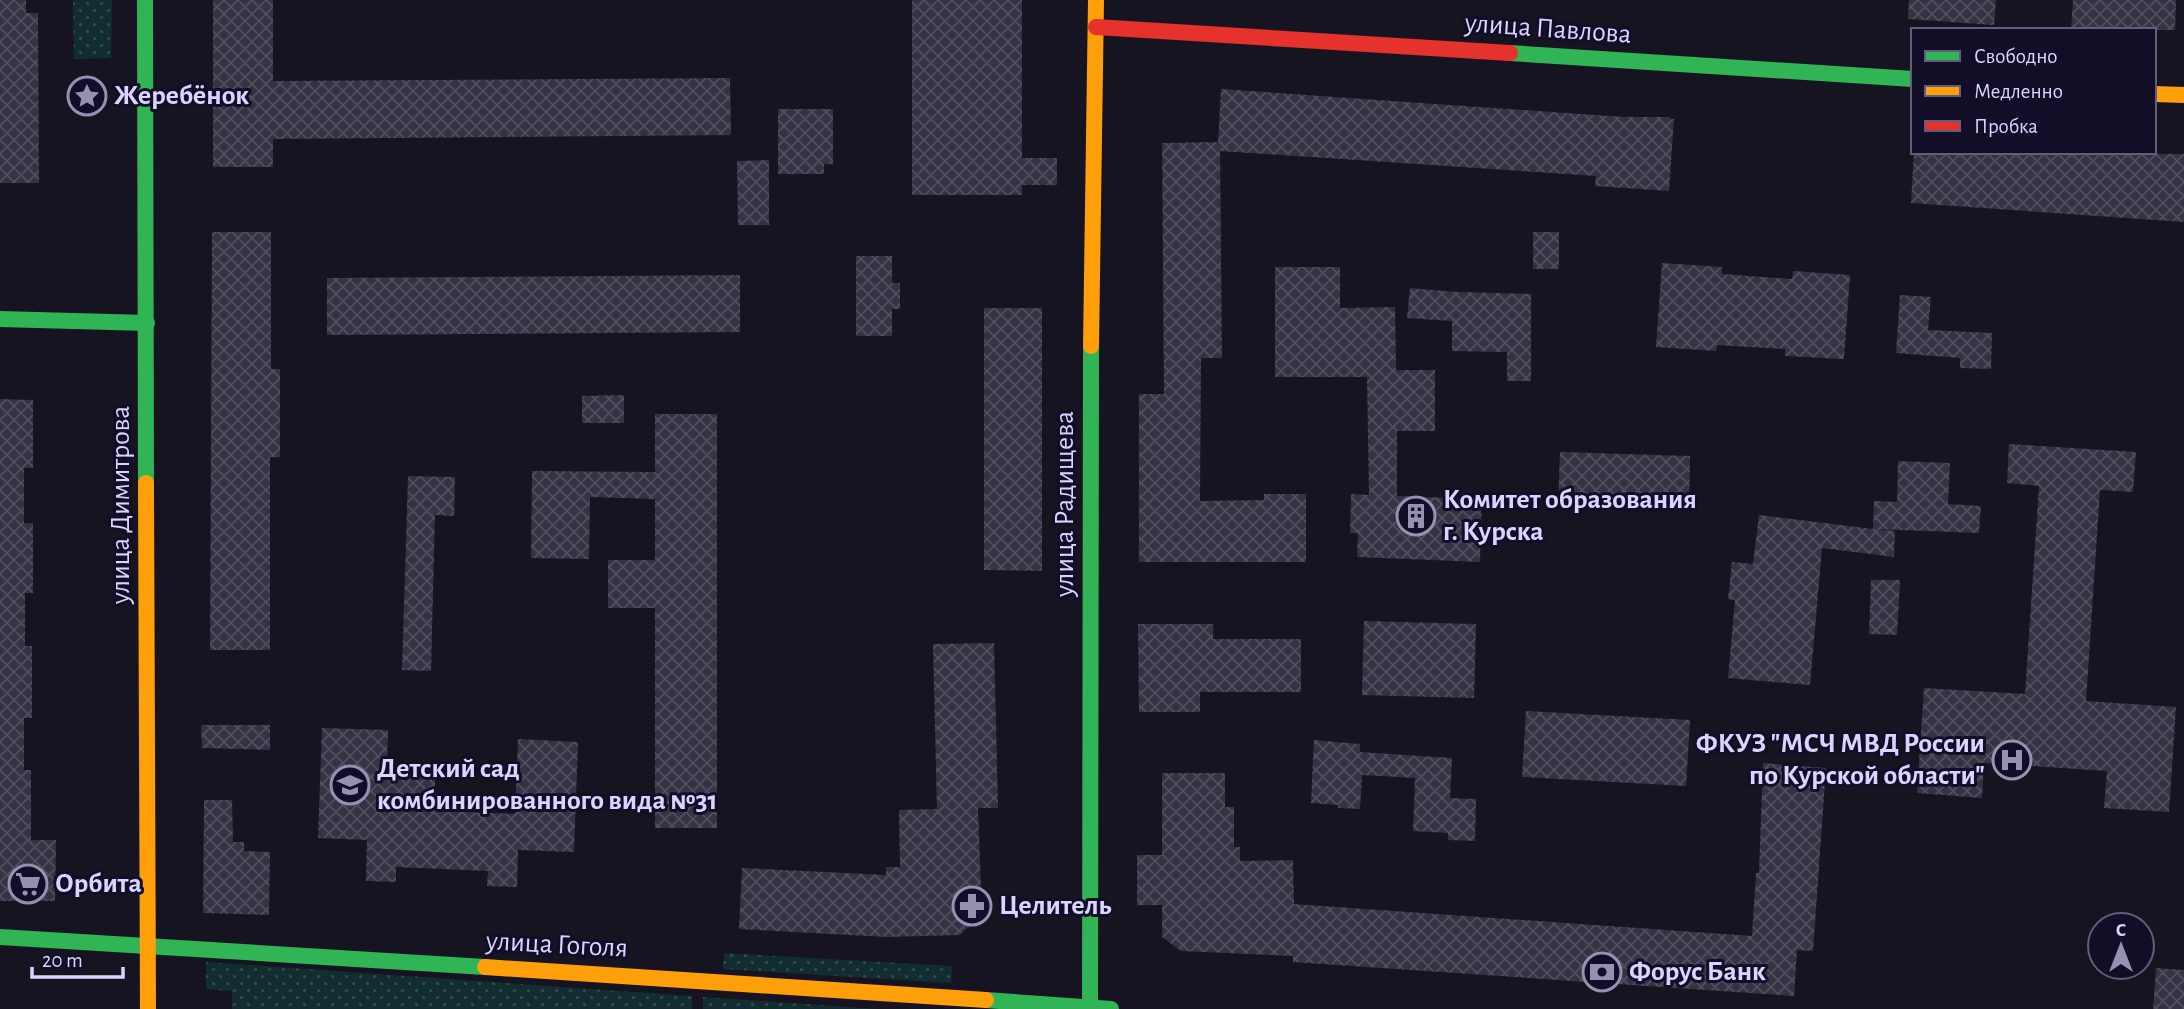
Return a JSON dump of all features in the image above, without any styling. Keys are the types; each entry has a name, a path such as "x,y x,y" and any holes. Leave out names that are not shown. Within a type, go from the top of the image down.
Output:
{"main road":[{"name":"улица Димитрова","path":"145,0 149,1009"},
{"name":"улица Радищева","path":"1090,1008 1091,290 1096,0"},
{"name":"улица Павлова","path":"1096,27 1911,79"},
{"path":"2156,94 2184,95"},
{"path":"0,319 147,323"},
{"name":"улица Гоголя","path":"0,937 716,981 1111,1009"}],"green space":[{"path":"73,0 112,0 111,58 74,59"},
{"path":"724,953 952,966 951,983 723,969"},
{"path":"206,962 692,996 692,1009 232,1009 232,991 206,989"},
{"path":"703,997 878,1009 703,1009"}],"building":[{"path":"0,0 26,0 26,13 38,13 39,183 0,183"},
{"path":"213,0 273,0 273,81 730,78 731,135 273,139 273,167 213,167"},
{"path":"912,0 1022,0 1022,158 1057,158 1057,185 1022,185 1022,195 912,195"},
{"path":"1909,0 1996,0 1994,25 1908,19"},
{"path":"2073,0 2176,0 2175,30 2071,28"},
{"path":"1221,89 1674,119 1669,191 1595,186 1596,176 1220,151 1222,358 1201,358 1200,501 1264,500 1264,494 1306,494 1306,562 1139,562 1139,394 1164,394 1162,143 1218,142"},
{"path":"778,109 833,109 833,164 824,164 824,174 778,174"},
{"path":"1914,154 2184,154 2184,222 1911,203"},
{"path":"769,160 769,225 738,225 737,161"},
{"path":"212,232 271,232 271,369 280,369 280,457 270,457 270,650 210,650"},
{"path":"1533,232 1559,232 1559,269 1533,269"},
{"path":"856,256 892,256 892,283 900,283 900,309 892,309 892,336 856,336"},
{"path":"1662,263 1722,267 1722,274 1792,279 1793,271 1850,275 1844,359 1785,356 1785,349 1717,345 1716,351 1656,347"},
{"path":"1275,267 1340,267 1340,308 1395,307 1396,370 1435,370 1435,431 1397,431 1397,496 1482,499 1480,562 1357,557 1358,533 1350,533 1351,494 1369,495 1367,377 1275,377"},
{"path":"740,275 740,332 327,335 327,278"},
{"path":"1410,288 1531,294 1531,381 1507,381 1507,352 1452,351 1452,321 1407,318"},
{"path":"1900,295 1931,297 1928,330 1992,333 1991,369 1960,368 1960,358 1896,353"},
{"path":"984,308 1042,308 1042,571 984,570"},
{"path":"624,395 624,423 582,423 582,396"},
{"path":"0,399 33,400 33,468 24,468 24,523 33,523 33,593 25,593 25,646 32,646 32,718 24,718 24,770 31,770 31,840 56,840 55,901 0,901"},
{"path":"655,414 717,414 717,828 655,828 655,608 608,608 608,560 655,560 655,499 590,497 589,559 531,558 532,471 655,472"},
{"path":"2009,444 2136,452 2133,492 2100,490 2086,701 2176,707 2169,812 2104,808 2107,771 1984,763 1982,798 1917,793 1924,688 2025,694 2039,486 2007,483"},
{"path":"1560,452 1690,456 1689,510 1558,505"},
{"path":"1898,461 1950,463 1948,504 1981,506 1979,533 1875,529 1895,531 1894,557 1822,548 1810,685 1728,678 1735,600 1728,599 1732,562 1753,564 1759,515 1873,529 1874,501 1897,502"},
{"path":"408,476 455,477 454,516 435,515 431,671 402,670"},
{"path":"1871,580 1900,580 1897,635 1869,634"},
{"path":"1364,621 1476,624 1474,698 1362,695"},
{"path":"1138,624 1213,624 1213,639 1301,639 1301,692 1200,692 1200,712 1139,712"},
{"path":"994,643 998,808 978,808 982,916 959,935 887,937 739,929 742,868 886,875 886,867 900,867 899,810 937,809 933,644"},
{"path":"1526,711 1690,720 1686,786 1522,777"},
{"path":"201,725 270,725 270,750 202,748"},
{"name":"Детский сад комбинированного вида №31","path":"322,728 388,730 387,765 435,766 435,811 515,814 518,739 578,742 574,852 518,850 517,887 487,886 488,871 396,867 396,882 366,881 367,840 318,838"},
{"path":"1314,740 1360,744 1360,752 1452,758 1450,798 1476,799 1475,841 1448,840 1448,833 1413,831 1415,778 1362,775 1360,809 1311,803"},
{"path":"1763,763 1826,768 1813,951 1797,950 1794,996 1293,962 1293,956 1181,951 1162,937 1162,905 1137,905 1137,855 1162,855 1162,773 1225,773 1225,807 1234,807 1234,847 1240,847 1240,861 1293,860 1294,904 1752,936 1756,873 1759,873"},
{"path":"204,800 232,800 233,842 244,842 244,851 270,852 269,915 203,913"},
{"path":"2156,968 2184,970 2184,1009 2153,1009"}],"traffic: fast":[{"path":"145,0 146,483"},
{"path":"1510,53 1911,79"},
{"path":"0,319 147,323"},
{"path":"1090,1009 1091,346"},
{"path":"0,937 485,967"},
{"path":"986,1000 1111,1009"}],"traffic: slow":[{"path":"1091,346 1096,0"},
{"path":"2156,94 2184,95"},
{"path":"146,483 148,1009"},
{"path":"485,967 986,1000"}],"traffic: jam":[{"path":"1096,27 1510,53"}],"place":[{"name":"Жеребёнок","path":"87,96"},
{"name":"Комитет образования г. Курска","path":"1416,516"},
{"name":"ФКУЗ \"МСЧ МВД России по Курской области\"","path":"2012,760"},
{"name":"Детский сад комбинированного вида №31","path":"350,785"},
{"name":"Орбита","path":"28,884"},
{"name":"Целитель","path":"972,906"},
{"name":"Форус Банк","path":"1602,972"}]}
